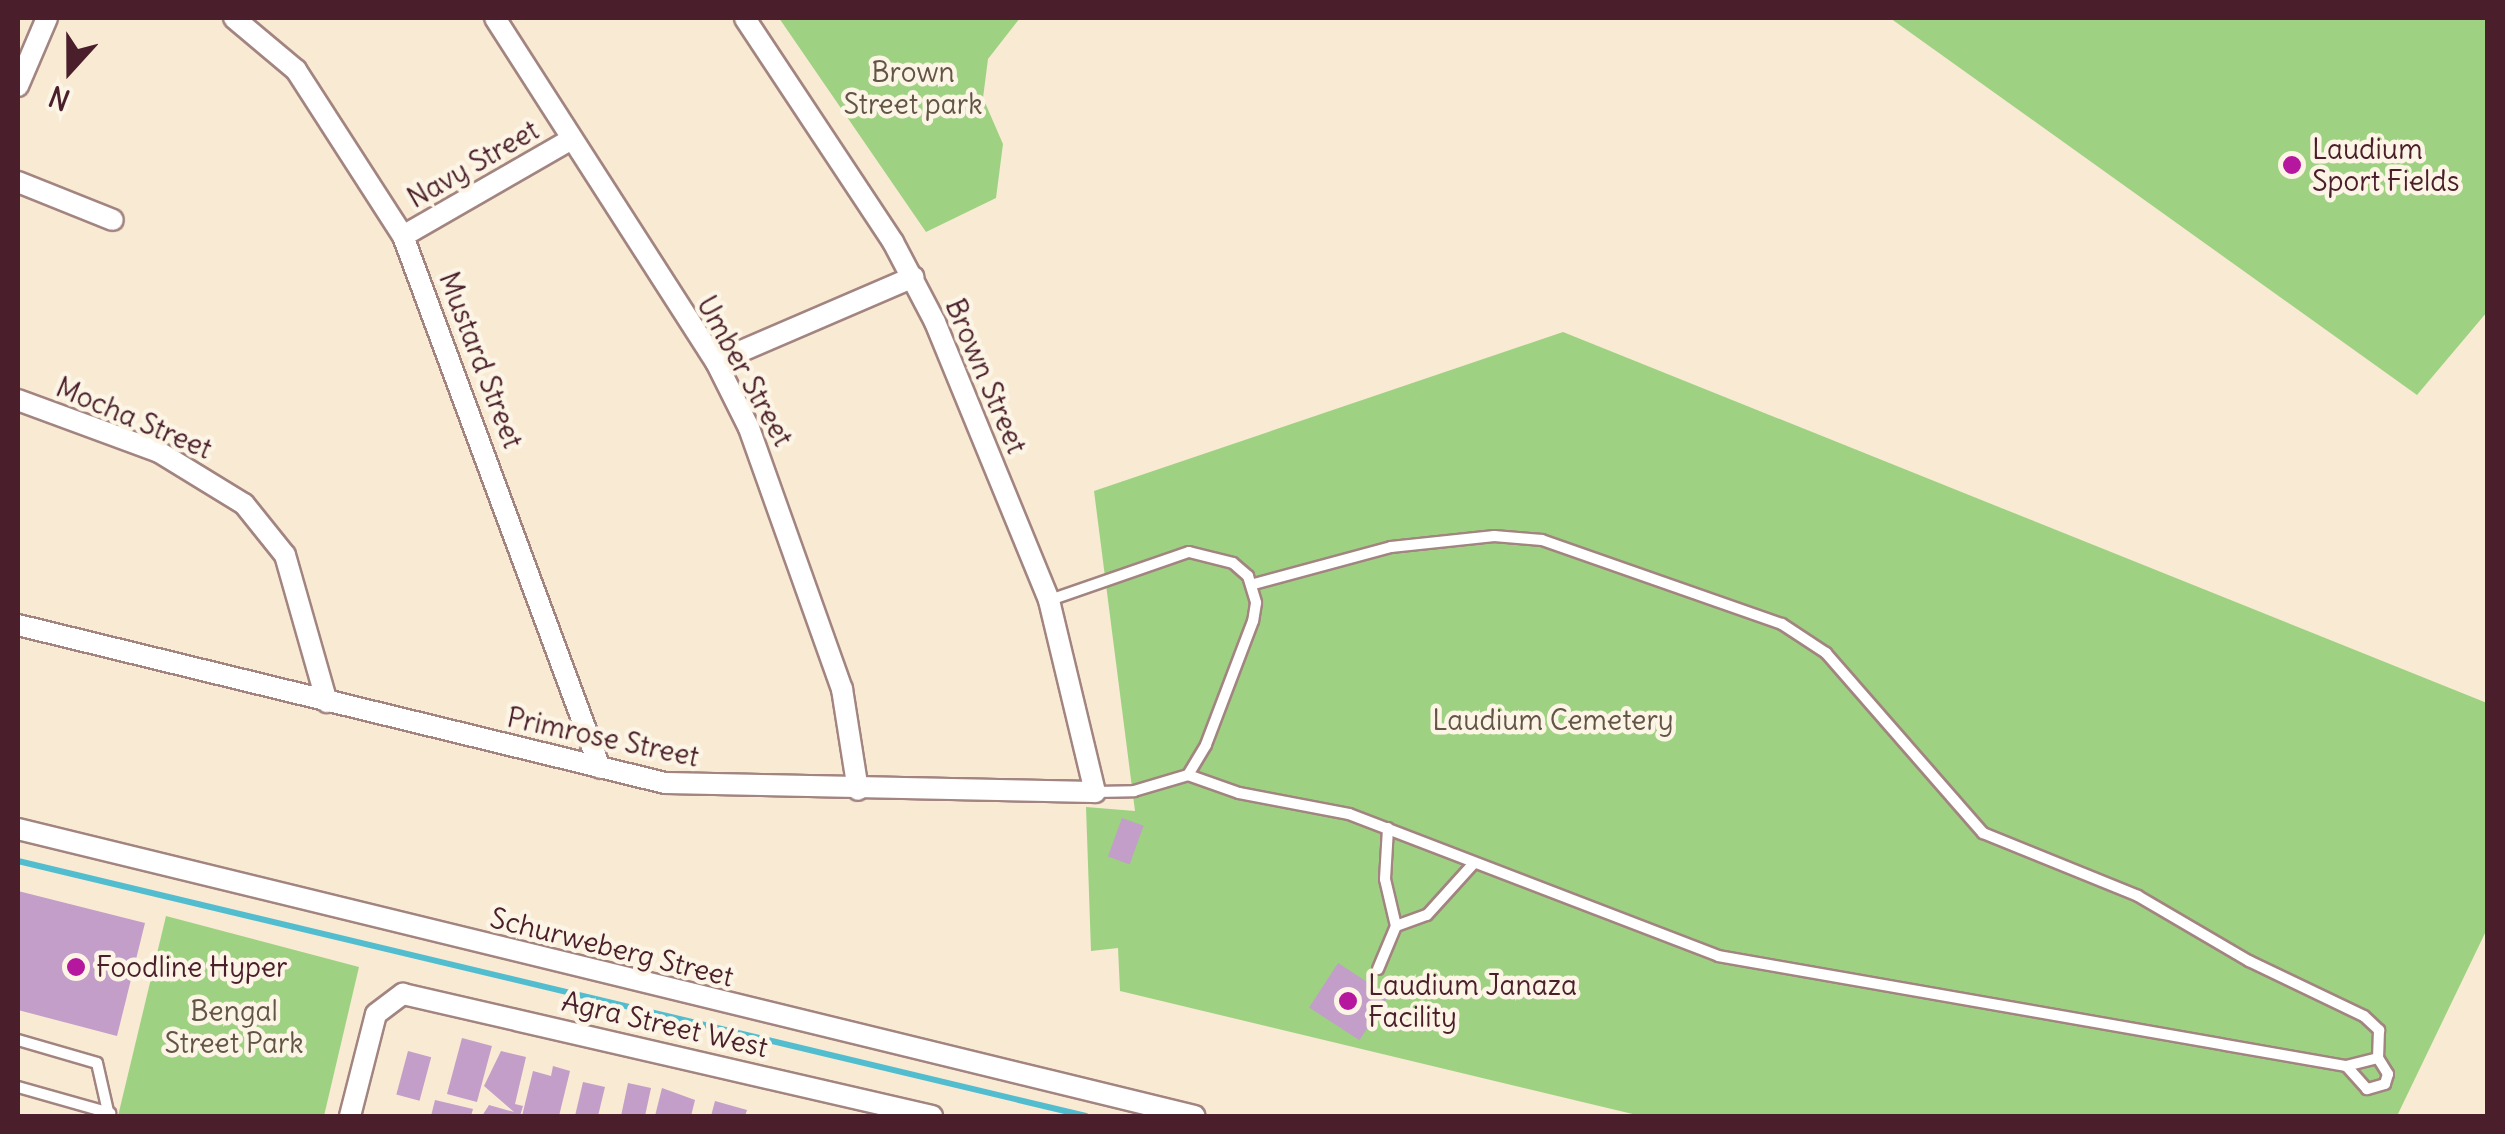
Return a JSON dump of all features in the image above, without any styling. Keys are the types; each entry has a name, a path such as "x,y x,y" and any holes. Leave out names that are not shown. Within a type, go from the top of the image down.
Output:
{"street":[{"path":"18,86 27,37 47,18"},
{"name":"Mustard Street","path":"234,18 296,70 403,236 600,768"},
{"name":"Umber Street","path":"495,18 716,362 767,469 827,640 852,732 858,790"},
{"name":"Brown Street","path":"745,18 913,278 1049,600 1095,792"},
{"name":"Navy Street","path":"403,236 570,140"},
{"path":"18,182 113,220"},
{"path":"716,362 913,278"},
{"name":"Mocha Street","path":"18,400 159,452 244,504 285,555 328,702"},
{"name":"Primrose Street","path":"18,625 600,768 714,788 1095,792"},
{"name":"Schurweberg Street","path":"18,829 1194,1116"},
{"name":"Agra Street West","path":"350,1116 376,1014 386,1002 420,994 932,1116"}],"lane":[{"path":"1254,584 1391,548 1494,536 1542,540 1782,624 1826,653 1983,833 2138,896 2249,961 2364,1016 2379,1030 2378,1058 2388,1074 2377,1088 2360,1084 2346,1066"},
{"path":"1049,600 1189,552 1233,563 1254,584 1253,621 1206,744 1188,775 1388,828 1732,959 2346,1066 2378,1058"},
{"name":"Primrose Street","path":"1095,792 1134,791 1188,775"},
{"path":"1378,970 1396,926 1385,879 1388,828"},
{"path":"1396,926 1427,916 1474,863"},
{"path":"18,1040 96,1063 110,1115"},
{"path":"18,1087 110,1115"}],"green space":[{"name":"Brown Street park","path":"779,18 1020,18 988,59 983,98 1003,144 996,198 926,232"},
{"name":"Laudium Sport Fields","path":"1890,18 2487,18 2487,312 2417,395"},
{"name":"Laudium Cemetery","path":"1563,332 2487,703 2487,929 2397,1116 1641,1116 1120,991 1118,948 1091,951 1086,807 1135,811 1094,491"},
{"name":"Bengal Street Park","path":"166,916 359,967 324,1116 118,1116"}],"building":[{"path":"1122,818 1144,826 1130,864 1108,857"},
{"name":"Foodline Hyper","path":"18,891 145,923 117,1036 18,1010"},
{"name":"Laudium Janaza Facility","path":"1338,963 1388,996 1359,1040 1309,1007"},
{"path":"462,1038 492,1046 477,1102 447,1094"},
{"path":"408,1051 431,1057 420,1101 396,1094"},
{"path":"501,1051 526,1057 515,1104 523,1106 520,1116 482,1116 489,1105 514,1112 484,1086"},
{"path":"553,1066 570,1071 559,1116 522,1116 533,1071 551,1076"},
{"path":"583,1082 605,1087 598,1116 575,1116"},
{"path":"628,1083 651,1088 645,1116 621,1116"},
{"path":"662,1088 695,1100 691,1116 655,1116"},
{"path":"435,1100 473,1109 471,1116 431,1116"},
{"path":"715,1101 747,1110 745,1116 711,1116"}],"waterway":[{"path":"18,861 1086,1116"}],"place":[{"name":"Laudium Sport Fields","path":"2292,165"},
{"name":"Foodline Hyper","path":"76,967"},
{"name":"Laudium Janaza Facility","path":"1348,1001"}]}
